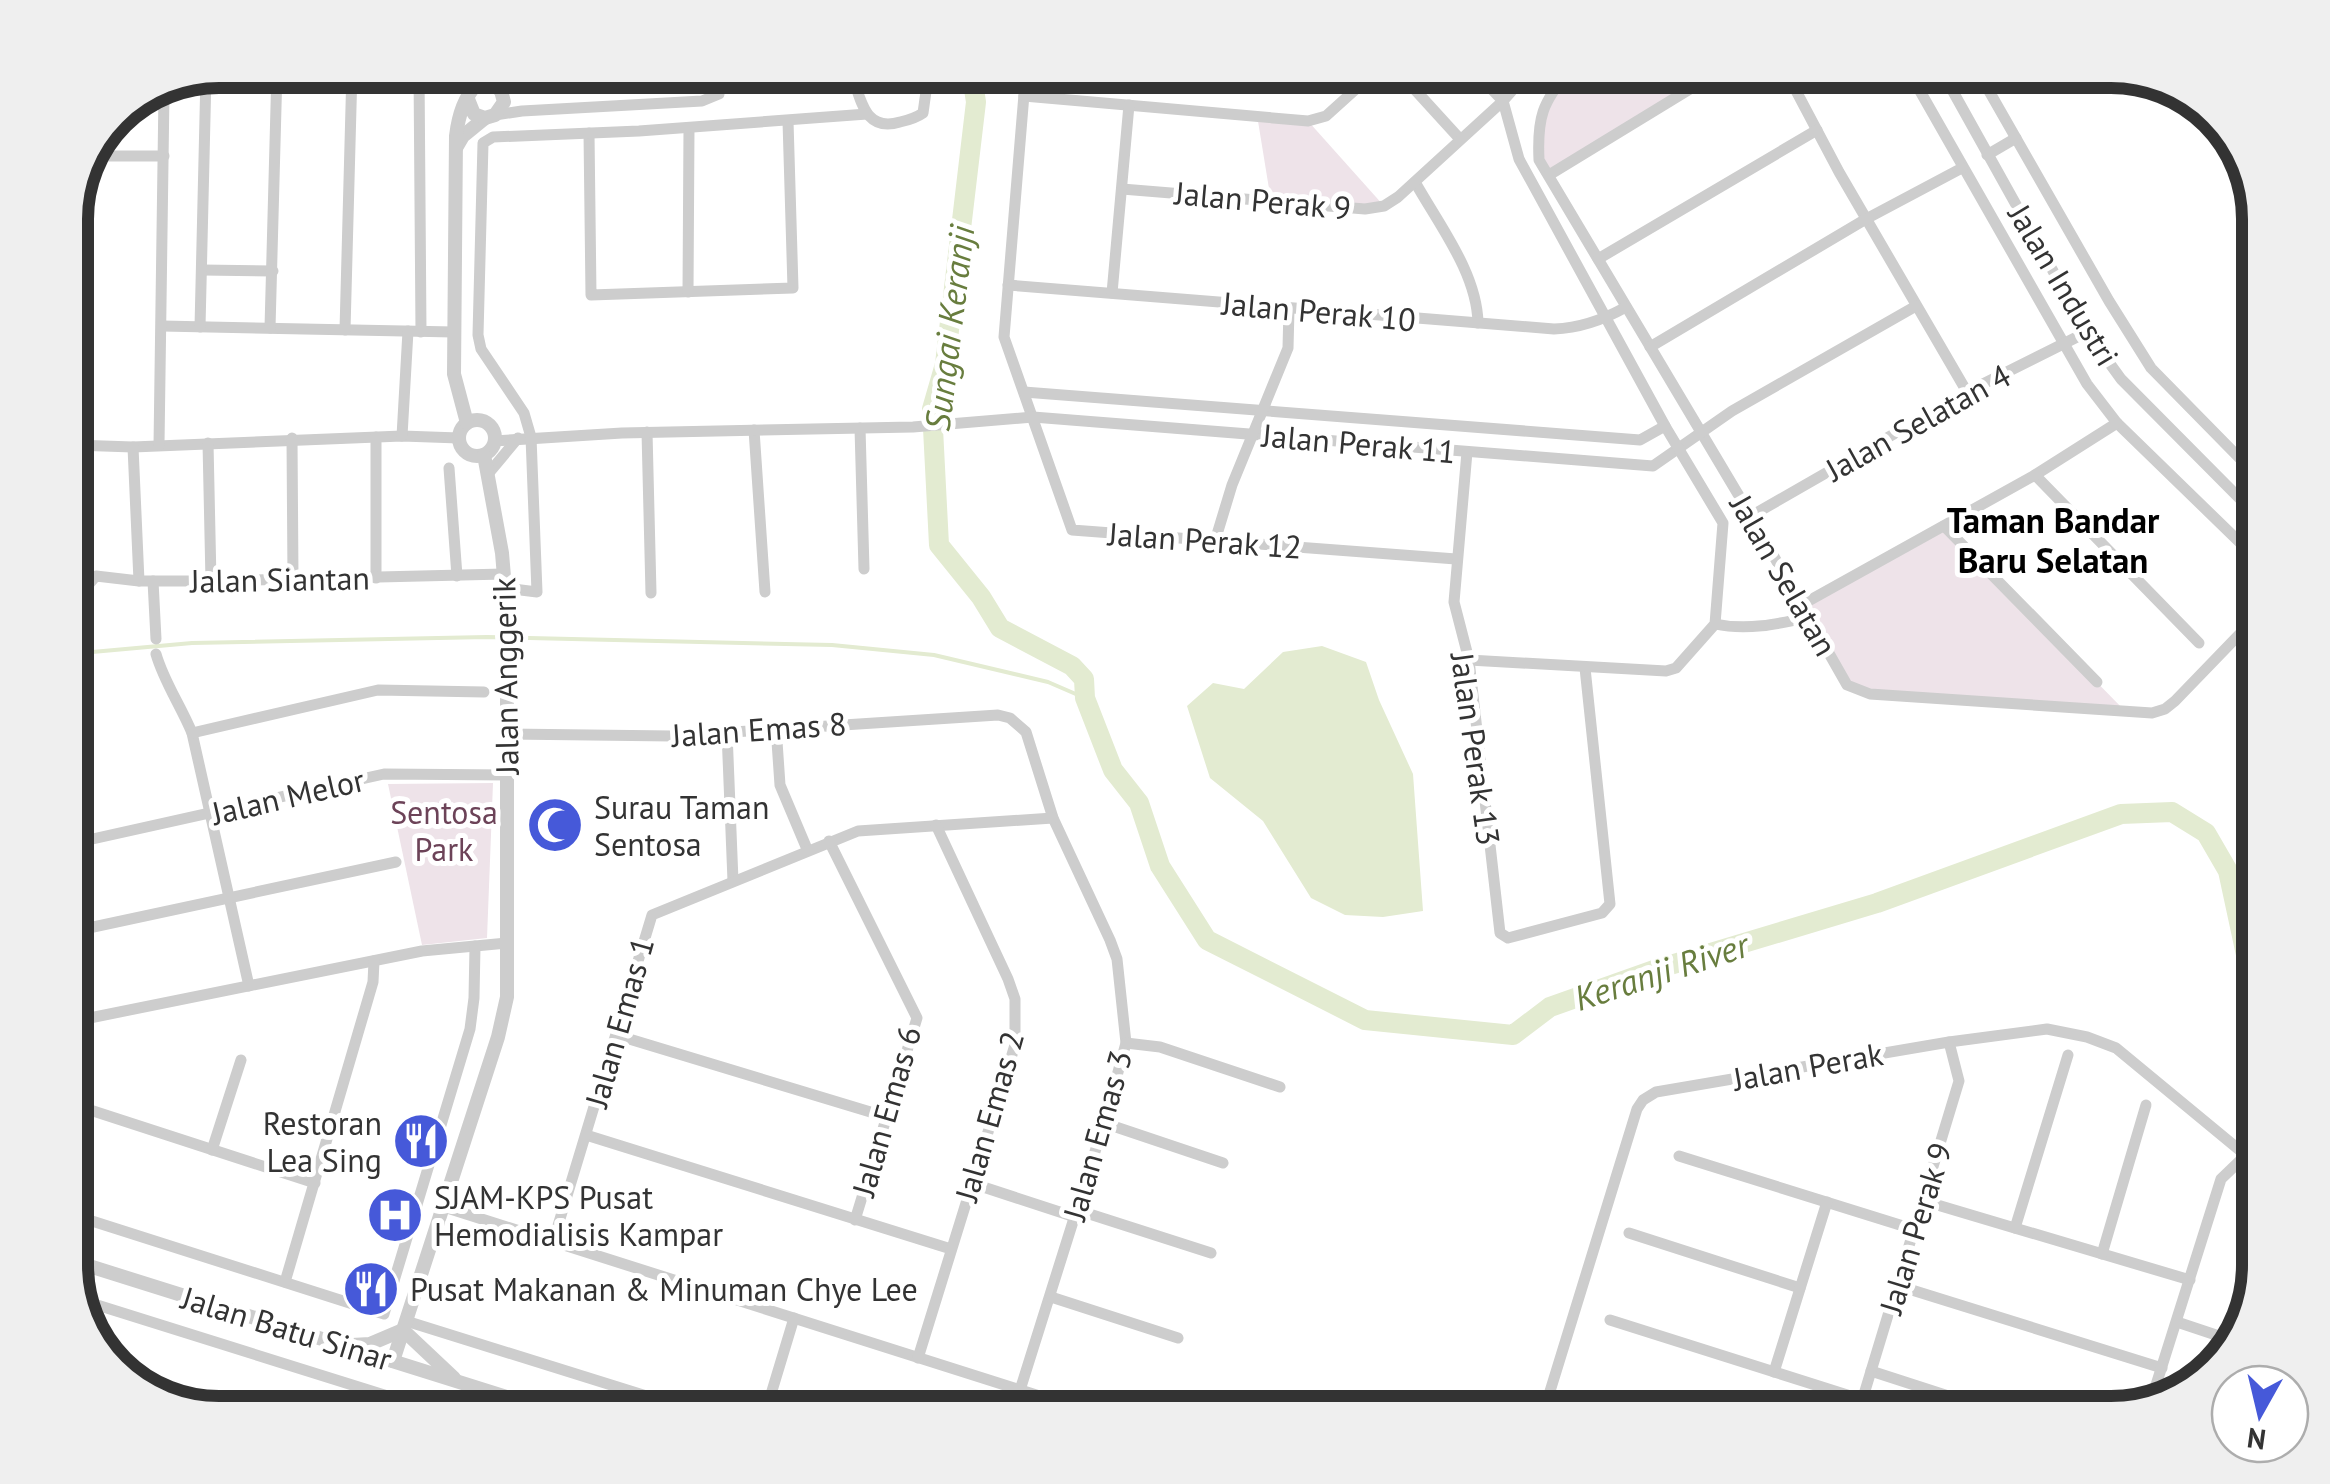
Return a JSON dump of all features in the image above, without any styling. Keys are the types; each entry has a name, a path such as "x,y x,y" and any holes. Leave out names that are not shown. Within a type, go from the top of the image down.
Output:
{"street":[{"path":"270,328 277,88"},
{"path":"345,330 352,88"},
{"path":"402,436 415,332 419,88"},
{"path":"462,88 470,94 474,114 490,117 539,110 702,102 719,94 719,88"},
{"path":"459,438 467,424 454,374 456,148 458,120 477,88"},
{"path":"498,88 502,94 539,110"},
{"path":"456,148 462,136 503,107 502,88"},
{"path":"857,88 867,114 876,124 886,126 918,117 926,88"},
{"path":"1025,88 1004,337 1033,418"},
{"path":"1024,96 1308,120 1326,116 1357,88"},
{"path":"1413,88 1459,138"},
{"path":"1468,660 1586,668 1676,668 1715,624 1723,523 1519,159 1502,102 1489,88"},
{"name":"Jalan Perak 9","path":"1122,189 1365,209 1384,206 1502,102 1512,88"},
{"name":"Jalan Selatan","path":"1554,88 1547,96 1538,128 1540,160 1847,685 1870,694 2152,713 2165,710 2242,632"},
{"path":"1548,175 1692,88"},
{"path":"1796,88 1866,219 1967,392"},
{"path":"1918,88 2061,343 2117,423 2242,545"},
{"name":"Jalan Industri","path":"1951,88 2086,332 2121,380 2242,502"},
{"name":"Jalan Industri","path":"1987,88 2108,302 2150,368 2242,461"},
{"path":"200,327 206,89"},
{"path":"159,445 164,99"},
{"path":"1112,293 1129,105"},
{"path":"488,474 524,438 524,413 481,350 483,142 493,136 689,128 867,114"},
{"path":"590,133 591,294 792,288 788,121"},
{"path":"688,292 689,128"},
{"path":"1598,259 1817,130"},
{"path":"1988,155 2016,138"},
{"path":"104,156 164,156"},
{"path":"1650,347 1866,219 1962,168"},
{"path":"1415,182 1478,301 1478,323"},
{"path":"454,248 481,248"},
{"path":"202,270 273,271"},
{"name":"Jalan Perak 10","path":"1008,285 1576,328 1606,319 1626,307"},
{"path":"1680,450 1732,410 1916,306"},
{"path":"1215,541 1288,348 1289,309"},
{"path":"162,326 454,332"},
{"name":"Jalan Selatan 4","path":"1751,516 1967,392 2086,332"},
{"name":"Jalan Perak 11","path":"1024,392 1640,440 1666,426"},
{"name":"Jalan Perak 11","path":"494,441 1033,418 1653,466 1680,450"},
{"name":"Jalan Perak 12","path":"1033,418 1072,530 1456,559"},
{"path":"459,438 466,453 484,455 494,441 492,430 483,422 467,424"},
{"path":"1803,604 2035,475 2117,423"},
{"path":"860,428 864,570"},
{"path":"754,430 765,592"},
{"path":"647,432 652,593"},
{"path":"376,437 376,578"},
{"path":"88,448 292,438 459,438"},
{"path":"292,438 294,579"},
{"name":"Jalan Siantan","path":"88,585 96,576 139,581 211,581 457,576 504,581 537,592 524,438"},
{"path":"208,443 211,581"},
{"path":"133,447 139,581"},
{"name":"Jalan Perak 13","path":"1467,452 1454,602 1468,660 1500,932 1508,938 1608,909 1610,904 1586,668"},
{"name":"Jalan Anggerik","path":"393,1361 498,1037 506,996 507,612 484,455"},
{"path":"449,468 457,576"},
{"path":"2035,475 2200,644"},
{"path":"1944,526 2097,682"},
{"path":"153,581 156,639"},
{"path":"1715,624 1731,628 1768,627 1810,617"},
{"path":"156,654 163,677 181,705 192,734 249,986"},
{"path":"192,734 378,690 484,692"},
{"name":"Jalan Emas 8","path":"508,734 672,736 998,715 1010,718"},
{"name":"Jalan Emas 3","path":"1010,718 1026,732 1053,818 1116,959 1126,1043 1020,1390"},
{"path":"776,727 780,784 808,849"},
{"path":"727,732 733,881"},
{"name":"Jalan Melor","path":"88,840 384,774 508,776"},
{"name":"Jalan Emas 1","path":"552,1242 652,915 858,831 1053,818"},
{"name":"Jalan Emas 2","path":"918,1358 1015,1045 1015,1000 936,825"},
{"name":"Jalan Emas 6","path":"829,841 917,1018 855,1220"},
{"path":"88,928 396,862"},
{"path":"88,1018 422,951 506,942"},
{"path":"88,1220 384,1314 470,1028 475,946"},
{"path":"285,1282 373,982 374,960"},
{"name":"Jalan Perak","path":"1548,1396 1626,1143 1643,1100 1656,1092 2047,1029 2087,1036 2116,1048 2242,1152"},
{"path":"616,1035 886,1117"},
{"name":"Jalan Perak 9","path":"1864,1396 1959,1081 1950,1042"},
{"path":"1126,1043 1160,1047 1280,1087"},
{"path":"2015,1228 2068,1055"},
{"path":"212,1150 242,1060"},
{"path":"2102,1254 2146,1105"},
{"path":"88,1109 315,1184"},
{"path":"1104,1123 1223,1162"},
{"path":"586,1134 950,1249"},
{"path":"1679,1156 1916,1230"},
{"path":"432,1159 457,1167"},
{"path":"2155,1390 2222,1179 2242,1159"},
{"path":"971,1183 1211,1252"},
{"path":"1774,1372 1827,1202"},
{"path":"1924,1202 2190,1280"},
{"path":"444,1208 1039,1396"},
{"path":"1629,1233 1800,1288"},
{"name":"Jalan Batu Sinar","path":"88,1266 504,1396"},
{"path":"1898,1286 2162,1368"},
{"path":"1051,1297 1178,1338"},
{"path":"94,1305 387,1396"},
{"path":"770,1396 794,1318"},
{"path":"1610,1320 1850,1396"},
{"path":"2176,1322 2221,1337"},
{"path":"344,1346 370,1344 405,1326 643,1396"},
{"path":"405,1326 458,1382"},
{"path":"1871,1371 1948,1396"}],"green space":[{"path":"1554,88 1692,88 1549,175 1539,160 1547,96"},
{"path":"1257,115 1308,121 1384,206 1271,201"},
{"path":"1944,526 2126,712 1870,694 1847,685 1803,605"},
{"name":"Sentosa Park","path":"493,783 487,938 422,945 388,784"}],"shaded area":[{"path":"1322,646 1366,662 1413,774 1423,911 1383,917 1345,915 1311,898 1263,821 1210,778 1187,706 1213,683 1244,689 1283,652"}],"waterway":[{"name":"Keranji River","path":"974,88 976,102 945,364 932,409 939,545 981,597 1000,628 1072,666 1084,679 1085,698 1113,770 1139,803 1160,866 1207,940 1365,1020 1513,1035 1550,1007 1657,969 1877,903 2121,814 2172,812 2206,833 2228,871 2242,936"},
{"path":"88,652 192,643 487,637 832,645 934,655 1048,682 1085,698"}],"place":[{"name":"Surau Taman Sentosa","path":"555,825"},
{"name":"Restoran Lea Sing","path":"421,1141"},
{"name":"SJAM-KPS Pusat Hemodialisis Kampar","path":"395,1215"},
{"name":"Pusat Makanan & Minuman Chye Lee","path":"371,1289"}],"district":[{"name":"Taman Bandar Baru Selatan","path":"2053,540"}],"water label":[{"name":"Sungai Keranji","path":"949,328"}]}
